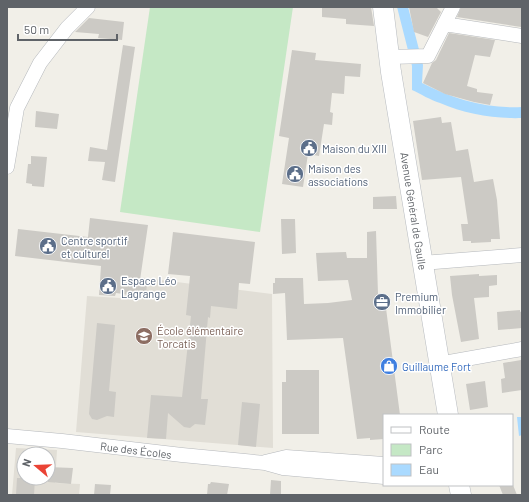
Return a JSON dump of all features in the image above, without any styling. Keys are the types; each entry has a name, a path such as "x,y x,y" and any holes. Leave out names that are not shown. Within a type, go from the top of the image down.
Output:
{"main road":[{"name":"Avenue Général de Gaulle","path":"383,7 389,57 438,364 448,414"}],"street":[{"path":"7,167 10,131 17,108 40,63 67,28 88,7"},
{"path":"389,57 428,56 453,7"},
{"path":"444,24 522,36"},
{"path":"422,263 522,255"},
{"path":"438,364 522,349"},
{"name":"Rue des Écoles","path":"7,436 265,463 283,468 383,477"},
{"name":"Rue des Écoles","path":"265,463 286,457 383,464"}],"shaded area":[{"path":"129,276 272,294 273,448 76,432 87,296 120,298"},
{"path":"16,448 16,486 56,486 56,483 80,484 79,495 12,495"}],"green space":[{"path":"150,7 293,7 260,232 120,212"}],"water":[{"path":"397,7 408,7 423,65 422,83 446,94 470,102 483,105 522,107 522,118 501,118 470,113 436,102 412,90 412,66"},
{"path":"517,417 522,417 522,435 519,436"}],"building":[{"path":"322,7 371,7 374,26 346,24 346,19 322,17"},
{"path":"409,7 436,7 441,12 428,37 414,32"},
{"path":"461,7 522,7 522,25 521,27 457,17"},
{"path":"89,18 124,22 122,40 98,38 99,34 75,32"},
{"path":"449,33 495,40 490,57 475,55 467,86 477,89 477,92 493,94 490,105 445,94 423,83 432,63 436,60"},
{"path":"123,45 135,47 115,182 102,180 105,162 88,161 90,147 107,150"},
{"path":"292,50 316,53 315,60 361,64 360,77 345,76 344,94 332,93 330,112 333,113 332,125 324,124 319,156 308,154 303,187 282,184 289,138 279,136"},
{"path":"36,111 59,114 57,129 35,127"},
{"path":"441,117 442,123 451,122 456,151 468,149 474,182 493,179 497,200 500,239 491,239 491,242 471,243 471,241 463,241 461,224 468,224 461,177 422,180 413,121"},
{"path":"31,156 47,157 44,187 32,186 32,184 26,183 28,164 31,164"},
{"path":"396,196 397,209 373,209 373,197"},
{"path":"90,218 148,225 140,280 147,281 146,297 116,293 115,296 99,295 101,266 15,256 18,229 88,237"},
{"path":"281,219 295,219 296,253 282,254"},
{"path":"376,231 378,294 384,293 400,414 383,414 383,439 370,440 370,438 357,439 343,338 287,340 285,293 273,294 273,283 275,283 275,278 303,278 304,304 352,300 348,280 318,281 316,253 346,252 347,258 367,258 367,232"},
{"path":"173,232 255,242 250,284 239,283 237,309 211,306 210,318 208,317 201,399 208,399 205,425 195,424 190,428 184,427 168,413 166,439 147,438 151,395 182,397 191,316 186,315 190,276 168,274"},
{"path":"479,274 479,276 497,275 497,285 489,286 489,297 474,298 479,339 461,342 450,276"},
{"path":"520,310 520,312 522,311 522,328 498,330 497,312"},
{"path":"97,323 115,325 109,391 116,392 114,417 107,416 97,420 92,419 89,414"},
{"path":"521,360 522,390 502,393 501,379 505,378 503,363"},
{"path":"286,370 319,370 319,434 282,434 282,382 286,382"},
{"path":"485,381 488,407 470,410 466,384"},
{"path":"242,402 260,404 256,447 238,445"},
{"path":"56,467 73,468 71,484 56,483"},
{"path":"271,480 281,481 281,495 270,495"},
{"path":"211,482 229,484 227,495 207,495 208,484"},
{"path":"95,484 111,485 110,495 94,495"},
{"path":"513,485 517,495 503,495 499,486"},
{"path":"17,486 35,486 34,495 16,495"}],"place":[{"name":"Maison du XIII","path":"309,148"},
{"name":"Maison des associations","path":"295,174"},
{"name":"Centre sportif et culturel","path":"48,246"},
{"name":"Espace Léo Lagrange","path":"108,286"},
{"name":"Premium Immobilier","path":"382,302"},
{"name":"École élémentaire Torcatis","path":"144,336"},
{"name":"Guillaume Fort","path":"389,366"}]}
